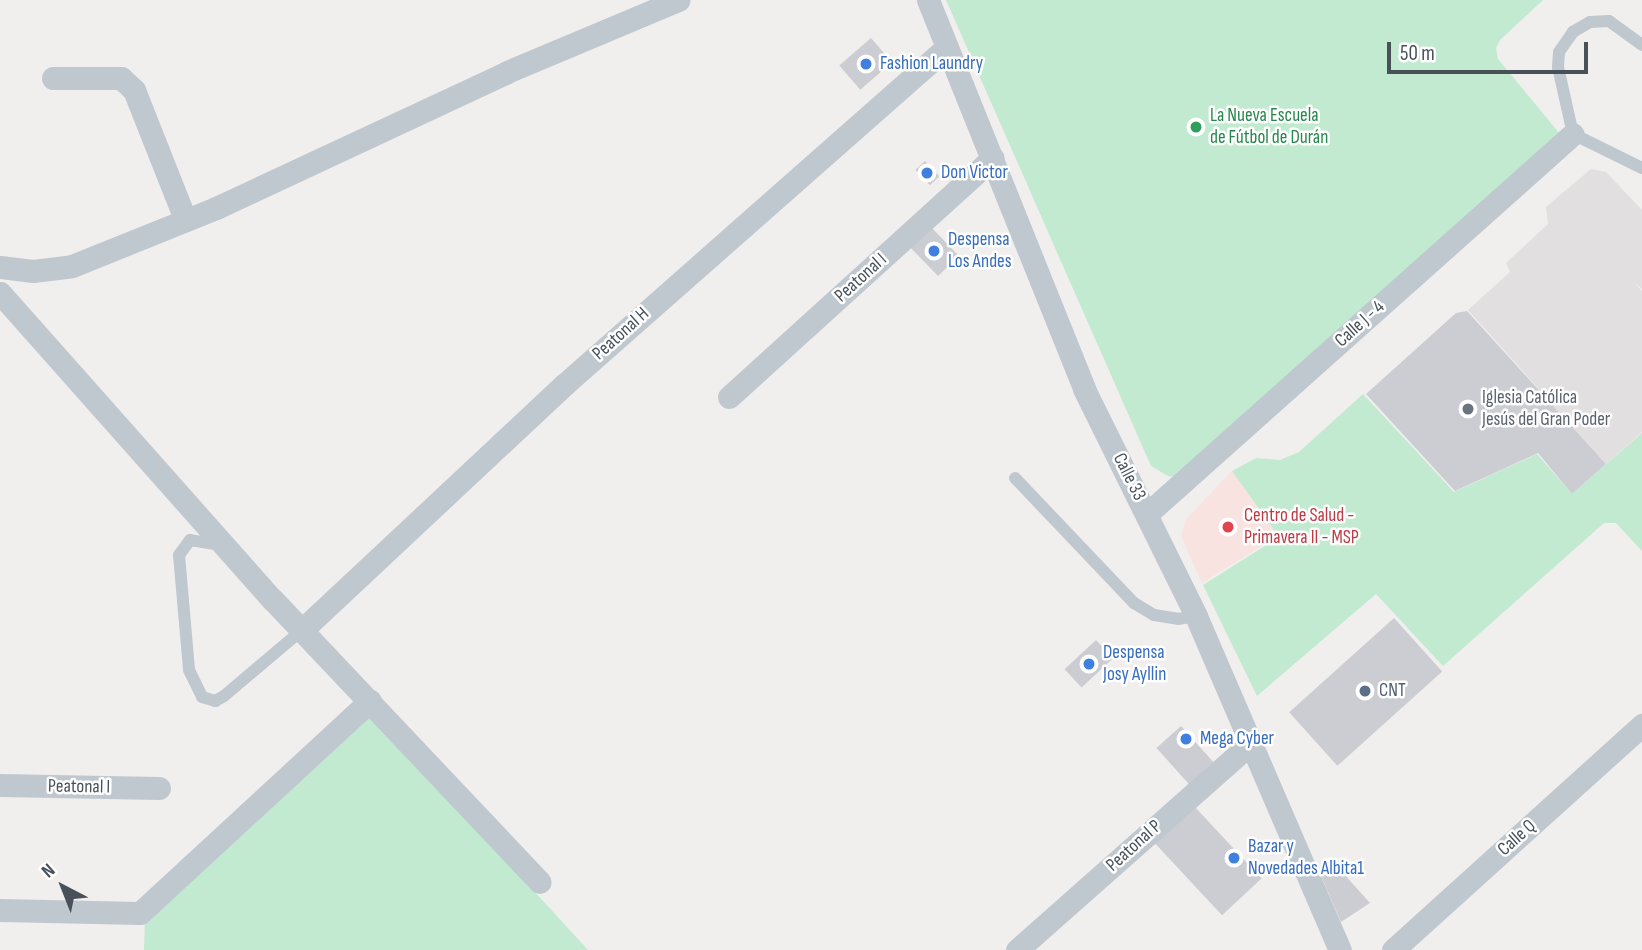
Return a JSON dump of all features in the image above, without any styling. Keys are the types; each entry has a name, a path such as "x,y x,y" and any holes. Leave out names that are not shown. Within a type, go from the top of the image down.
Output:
{"street":[{"path":"0,267 33,271 72,266 184,219 506,72 678,0"},
{"name":"Calle 33","path":"928,0 1084,389 1148,513 1196,616 1340,950"},
{"name":"Peatonal H","path":"302,630 565,384 947,47"},
{"path":"53,78 121,78 134,90 184,219"},
{"name":"Calle J - 4","path":"1148,513 1573,134"},
{"name":"Peatonal I","path":"729,397 993,158"},
{"path":"0,293 302,630 540,882"},
{"path":"0,910 140,913 370,701"},
{"name":"Calle Q","path":"1393,950 1642,725"},
{"name":"Peatonal P","path":"1017,950 1251,743"},
{"name":"Peatonal I","path":"0,785 159,788"}],"lane":[{"path":"1642,45 1609,21 1590,22 1573,32 1559,52 1558,67 1573,134 1642,168"},
{"path":"1015,478 1134,603 1154,615 1178,620 1196,616"},
{"path":"225,545 190,540 180,555 189,670 202,697 215,701 224,696 302,630"}],"shaded area":[{"path":"1591,169 1606,172 1642,210 1642,289 1635,283 1642,291 1642,432 1606,464 1468,310 1510,272 1506,263 1548,224 1546,207"},
{"name":"Centro de Salud - Primavera II - MSP","path":"1232,471 1278,536 1202,583 1181,536 1186,519"}],"green space":[{"path":"946,0 1543,0 1500,40 1496,48 1498,59 1560,134 1180,478 1168,476 1151,466"},
{"path":"1363,394 1454,492 1537,454 1572,494 1642,433 1642,551 1616,523 1604,523 1443,666 1376,594 1257,696 1203,585 1279,537 1232,471 1256,458 1280,460 1299,452"},
{"path":"369,711 588,950 144,950 145,916"}],"building":[{"name":"Fashion Laundry","path":"871,38 892,62 860,90 839,66"},
{"name":"Don Victor","path":"925,161 939,176 930,185 915,170"},
{"name":"Despensa Los Andes","path":"929,225 959,256 938,276 908,245"},
{"name":"Iglesia Católica Jesús del Gran Poder","path":"1467,311 1606,464 1572,494 1538,453 1455,491 1366,394 1456,313"},
{"name":"CNT","path":"1394,618 1442,672 1337,766 1289,712"},
{"name":"Despensa Josy Ayllin","path":"1096,640 1113,658 1082,688 1065,669"},
{"path":"1181,726 1215,764 1191,786 1156,748"},
{"path":"1194,806 1262,878 1222,915 1155,843"},
{"path":"1334,863 1370,903 1341,922 1321,876"}],"place":[{"name":"Fashion Laundry","path":"866,64"},
{"name":"La Nueva Escuela de Fútbol de Durán","path":"1196,127"},
{"name":"Don Victor","path":"927,173"},
{"name":"Despensa Los Andes","path":"934,251"},
{"name":"Iglesia Católica Jesús del Gran Poder","path":"1468,409"},
{"name":"Centro de Salud - Primavera II - MSP","path":"1228,527"},
{"name":"Despensa Josy Ayllin","path":"1089,664"},
{"name":"CNT","path":"1365,691"},
{"name":"Mega Cyber","path":"1186,739"},
{"name":"Bazar y Novedades Albita1","path":"1234,858"}]}
